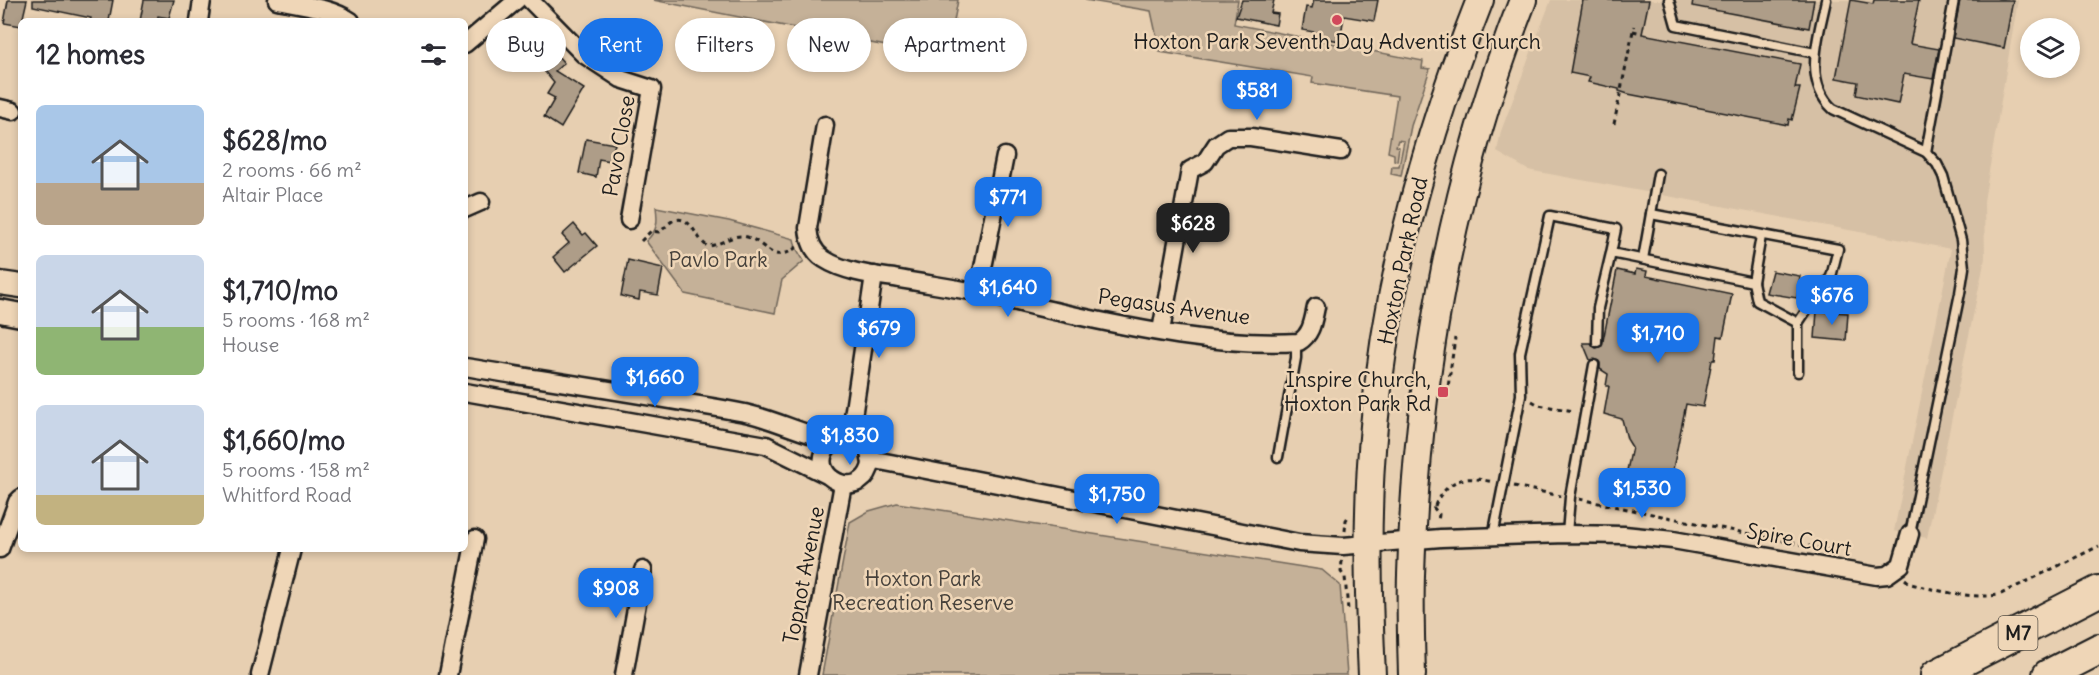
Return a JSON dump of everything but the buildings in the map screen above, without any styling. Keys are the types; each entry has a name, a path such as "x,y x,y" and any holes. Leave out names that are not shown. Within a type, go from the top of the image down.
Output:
{"highway":[{"name":"M7","path":"1936,675 2099,591"},
{"name":"M7","path":"2048,675 2099,649"}],"main road":[{"name":"Hoxton Park Road","path":"1372,675 1367,577 1374,425 1393,295 1428,147 1480,0"},
{"name":"Hoxton Park Road","path":"1412,675 1412,541 1426,375 1454,227 1482,140 1510,31 1523,0"}],"street":[{"path":"199,18 202,0"},
{"path":"277,0 320,8 345,18"},
{"path":"468,41 517,0"},
{"name":"Pavo Close","path":"530,0 583,54 621,79 652,88 629,220"},
{"name":"Pegasus Avenue","path":"825,125 809,214 809,240 814,250 834,264 874,275 978,293 1161,331 1238,342 1296,342"},
{"path":"1161,331 1190,170 1205,162 1216,145 1228,137 1251,137 1341,151"},
{"path":"978,293 1005,156"},
{"path":"468,208 481,202"},
{"path":"827,475 823,462 825,452 842,439 874,275"},
{"path":"0,283 18,286"},
{"path":"1296,342 1307,337 1317,307"},
{"path":"0,311 18,314"},
{"path":"468,367 748,414 864,444 870,455 870,467 862,480 852,484 837,483 827,475 766,445 468,393"},
{"name":"Spire Court","path":"870,459 1299,543 1343,546 1435,538 1567,534 1624,535 1673,540 1877,576 1887,575 1901,565 1910,534"},
{"name":"Topnot Avenue","path":"808,675 843,484"},
{"path":"0,549 18,501"},
{"path":"448,675 475,539"},
{"path":"260,675 291,552"},
{"path":"624,675 643,570"}],"lane":[{"path":"1669,0 1676,25 1815,53"},
{"path":"1826,0 1815,53 1816,84 1827,104 1833,109 1926,152 1954,0"},
{"name":"Spire Court","path":"1910,534 1964,268 1963,252 1943,176 1937,164 1926,152"},
{"path":"1643,259 1659,174"},
{"path":"1651,214 1838,249 1831,277 1798,323 1798,372"},
{"path":"1493,536 1521,395 1520,353 1550,216 1616,229 1598,308 1597,342"},
{"path":"1761,236 1753,282 1757,301 1798,323"},
{"path":"1611,253 1753,282"},
{"path":"1278,457 1293,373 1296,342"},
{"path":"1567,534 1570,497 1594,365"}],"path":[{"path":"1614,124 1634,29 1642,33"},
{"path":"641,241 651,231 659,232 671,222 679,219 688,223 707,246 743,236 775,254 786,254 798,246 802,252"},
{"path":"1521,395 1539,405 1586,414"},
{"path":"1439,514 1434,509 1437,501 1452,484 1459,479 1475,478 1838,552"},
{"path":"1911,584 1981,598 1999,595 2099,546"}],"shaded area":[{"path":"1551,0 2018,0 1984,201 1985,258 1927,538 1894,531 1951,249 1528,170 1497,152 1501,131"}],"green space":[{"path":"653,0 958,0 955,18 883,18 883,45 871,43 871,18 787,18 787,26 775,24 775,18 744,18"},
{"path":"1085,0 1238,0 1234,24 1423,61 1422,68 1430,69 1411,126 1401,176 1391,174 1392,166 1399,166 1404,141 1398,140 1397,161 1394,160 1394,154 1388,152 1397,96 1312,83 1313,77 1160,52 1151,11"},
{"name":"Pavlo Park","path":"656,207 729,221 794,239 796,248 804,261 782,280 775,313 685,294 646,241 656,225"},
{"name":"Hoxton Park Recreation Reserve","path":"897,503 1322,570 1340,585 1347,675 822,675 850,522 869,511"}],"place":[{"name":"Hoxton Park Seventh Day Adventist Church","path":"1337,20"},
{"name":"Inspire Church, Hoxton Park Rd","path":"1443,392"}]}
